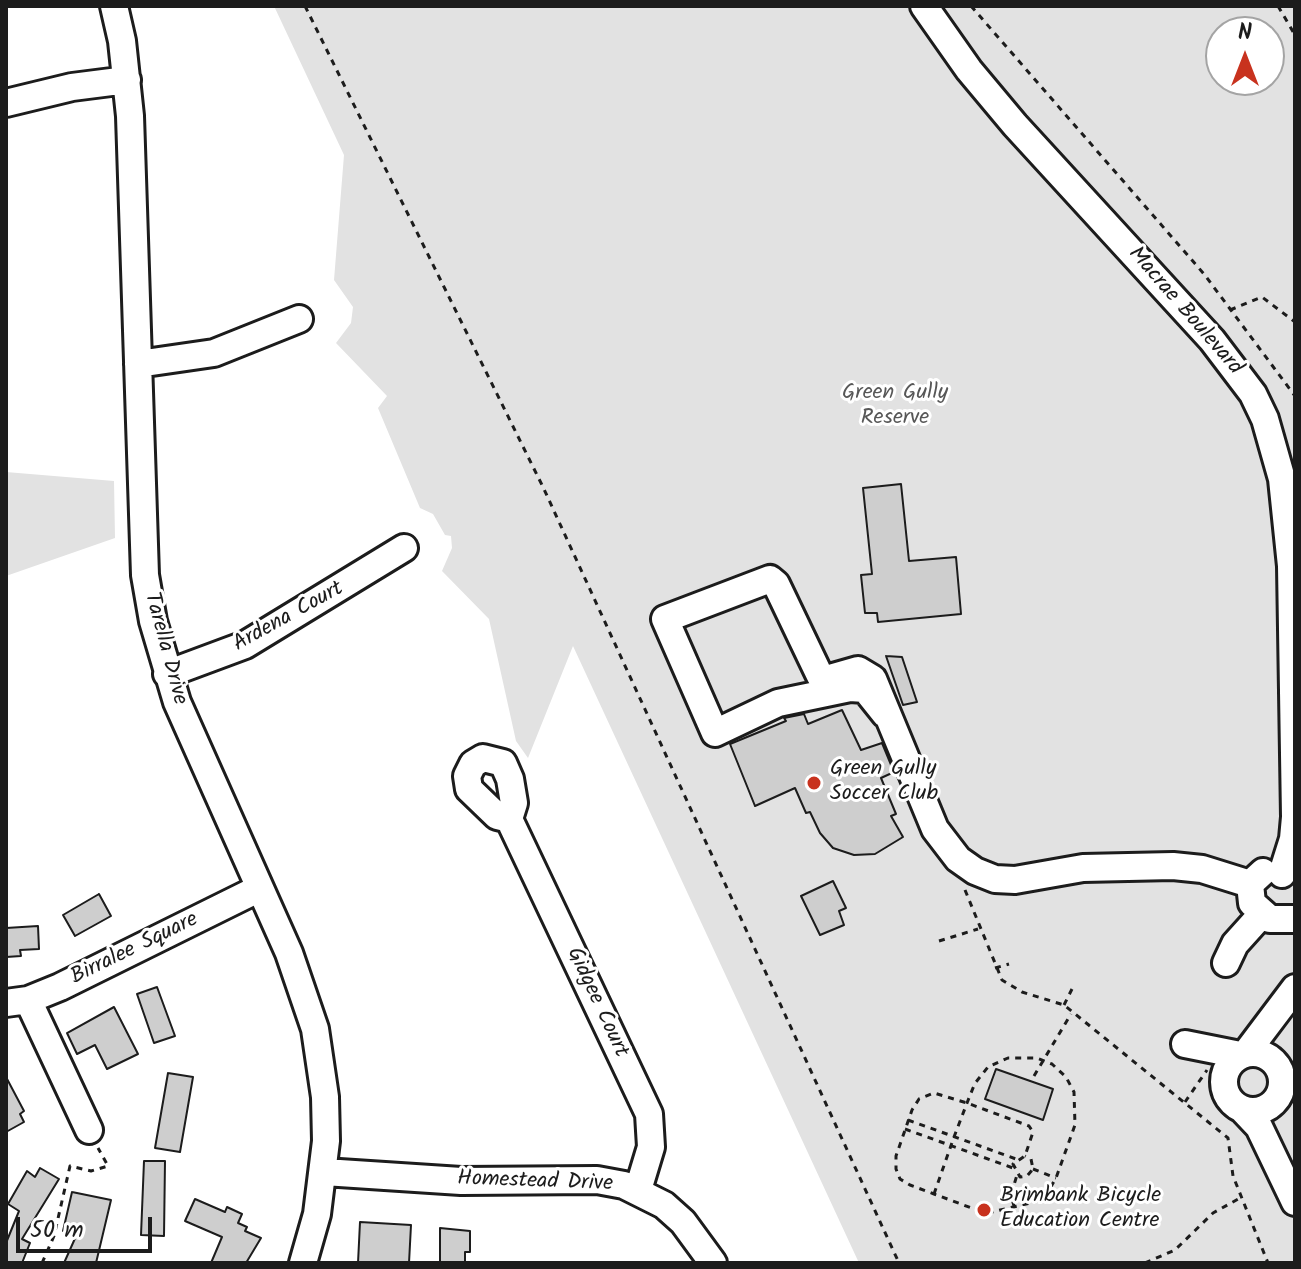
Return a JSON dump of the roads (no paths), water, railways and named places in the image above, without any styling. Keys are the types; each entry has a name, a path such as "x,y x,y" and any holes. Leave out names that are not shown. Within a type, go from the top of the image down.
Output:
{"street":[{"name":"Tarella Drive","path":"114,6 127,80 145,575 167,674 190,735 303,985 315,1029 325,1097 324,1172 303,1263"},
{"name":"Macrae Boulevard","path":"924,6 969,70 1015,125 1220,349 1253,394 1265,419 1282,479 1291,566 1295,817 1289,877"},
{"path":"6,103 72,87 127,80"},
{"path":"138,364 214,353 299,319"},
{"name":"Ardena Court","path":"167,674 245,645 404,548"},
{"path":"885,714 871,693 858,687 778,703 715,733 665,619 770,579 776,584 816,671 825,678 852,670 867,673 885,714 935,829 958,859 975,871 995,879 1015,880 1083,868 1173,866 1202,869 1250,884"},
{"name":"Gidgee Court","path":"509,819 649,1114 651,1147 638,1190"},
{"path":"1289,877 1261,872 1250,884 1249,896 1262,914 1277,922 1294,923"},
{"name":"Birralee Square","path":"17,1002 260,888"},
{"path":"1226,963 1239,938 1262,914"},
{"path":"1290,1190 1259,1127 1230,1100 1223,1086 1225,1071 1264,1027 1275,1020 1295,988"},
{"path":"17,1002 89,1130"},
{"path":"1275,1020 1275,1062 1282,1080 1277,1099 1276,1143 1290,1190"},
{"path":"1185,1044 1212,1051 1262,1054 1275,1062"},
{"path":"1242,1109 1261,1110 1277,1099"},
{"name":"Homestead Drive","path":"324,1172 461,1181 597,1180 638,1190 683,1222 713,1263"}],"place":[{"name":"Green Gully Soccer Club","path":"814,783"},
{"name":"Brimbank Bicycle Education Centre","path":"984,1210"}],"park label":[{"name":"Green Gully Reserve","path":"895,406"}]}
